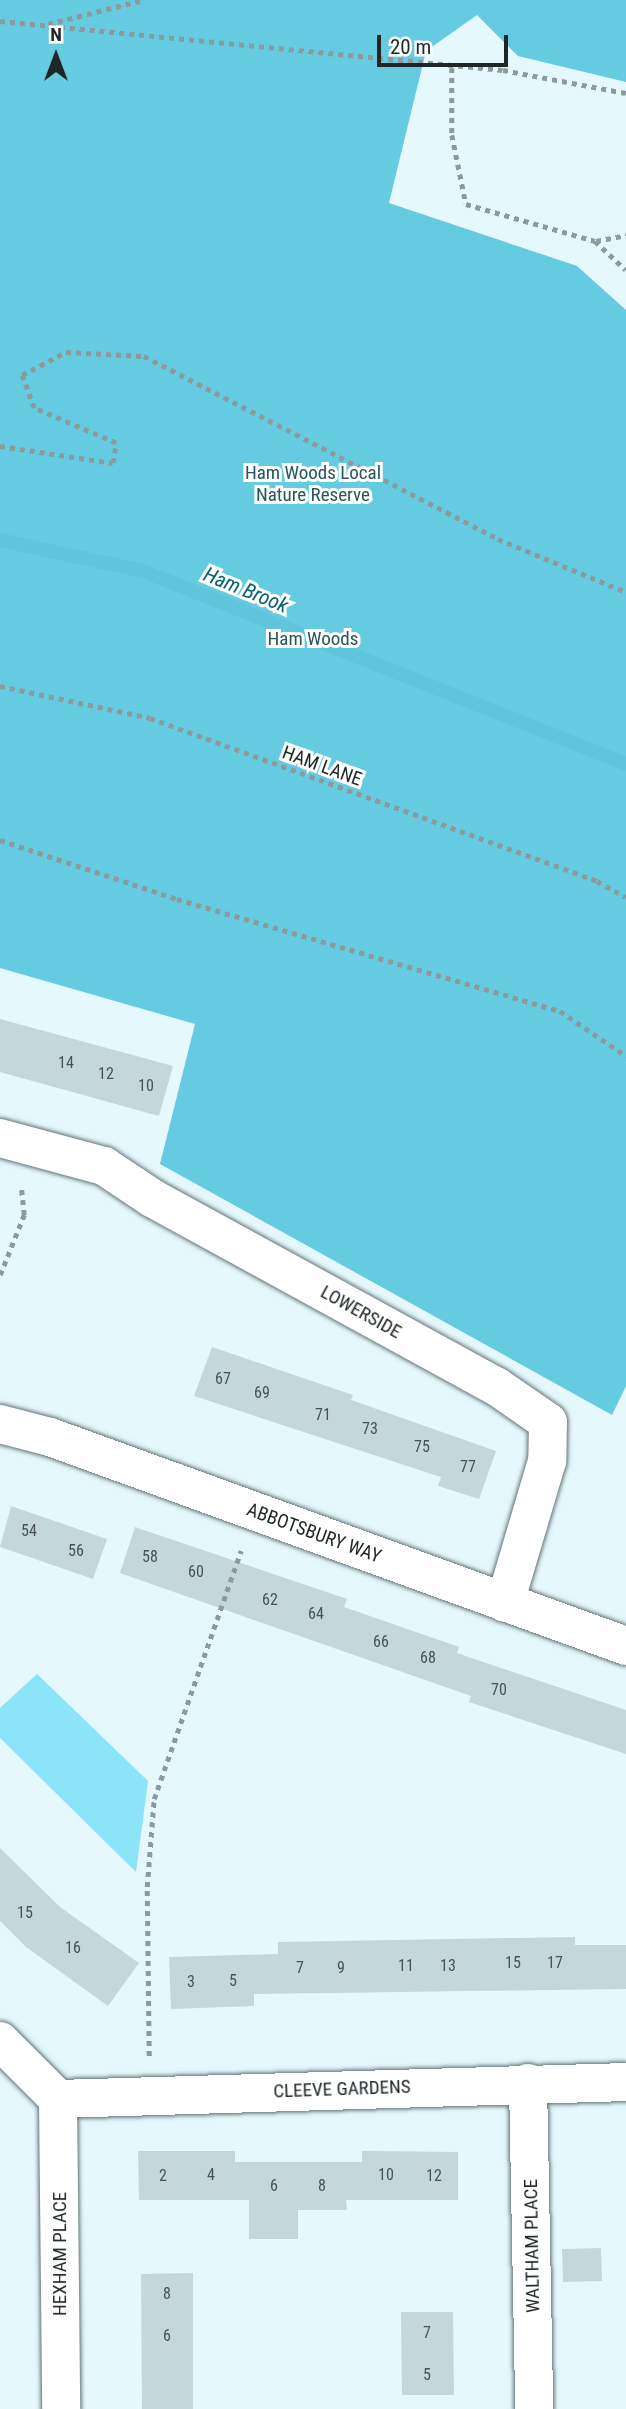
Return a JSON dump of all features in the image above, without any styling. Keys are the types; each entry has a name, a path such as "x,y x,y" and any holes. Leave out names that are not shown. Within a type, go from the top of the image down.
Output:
{"street":[{"name":"LOWERSIDE","path":"9,1141 104,1166 152,1198 496,1386 548,1422 547,1461 505,1603"},
{"name":"ABBOTSBURY WAY","path":"0,1424 63,1441 626,1646"},
{"path":"0,2041 58,2099"},
{"name":"CLEEVE GARDENS","path":"58,2099 626,2082"},
{"name":"WALTHAM PLACE","path":"528,2083 534,2409"},
{"name":"HEXHAM PLACE","path":"58,2099 61,2409"}],"path":[{"path":"43,26 143,0"},
{"path":"0,20 452,68 503,70 626,93"},
{"path":"452,68 452,135 466,204 595,242 626,270"},
{"path":"595,242 626,236"},
{"path":"0,446 113,463 116,443 34,408 22,375 66,352 144,356 498,538 626,592"},
{"name":"HAM LANE","path":"0,686 150,718 597,881 626,897"},
{"path":"0,840 177,899 560,1011 626,1056"},
{"path":"0,1275 24,1216 9,1141"},
{"path":"149,2063 147,1887 154,1800 239,1556"}],"shaded area":[{"path":"37,1674 148,1781 136,1872 0,1738 0,1708"}],"green space":[{"name":"Ham Woods","path":"0,0 626,0 626,82 518,56 477,15 426,51 389,203 577,266 626,310 626,1386 612,1415 160,1164 195,1024 0,968"}],"building":[{"path":"0,1019 173,1066 159,1116 0,1072"},
{"path":"212,1347 353,1395 351,1400 496,1451 479,1499 438,1486 441,1477 194,1396"},
{"path":"11,1506 107,1539 93,1579 0,1547"},
{"path":"135,1527 347,1599 344,1607 459,1647 457,1653 626,1710 626,1754 469,1702 471,1696 120,1573"},
{"path":"0,1848 60,1907 139,1963 108,2006 26,1947 0,1921"},
{"path":"575,1937 575,1945 626,1945 626,1989 254,1994 254,2006 171,2009 169,1957 278,1954 278,1942"},
{"path":"138,2151 235,2151 235,2162 362,2162 362,2151 458,2152 458,2200 346,2200 347,2210 298,2210 298,2239 249,2239 249,2200 139,2200"},
{"path":"601,2248 602,2281 563,2282 562,2249"},
{"path":"193,2273 193,2409 142,2409 141,2274"},
{"path":"401,2312 453,2312 454,2395 402,2395"}],"waterway":[{"name":"Ham Brook","path":"0,540 143,571 626,764"}],"park label":[{"name":"Ham Woods Local Nature Reserve","path":"313,484"}]}
